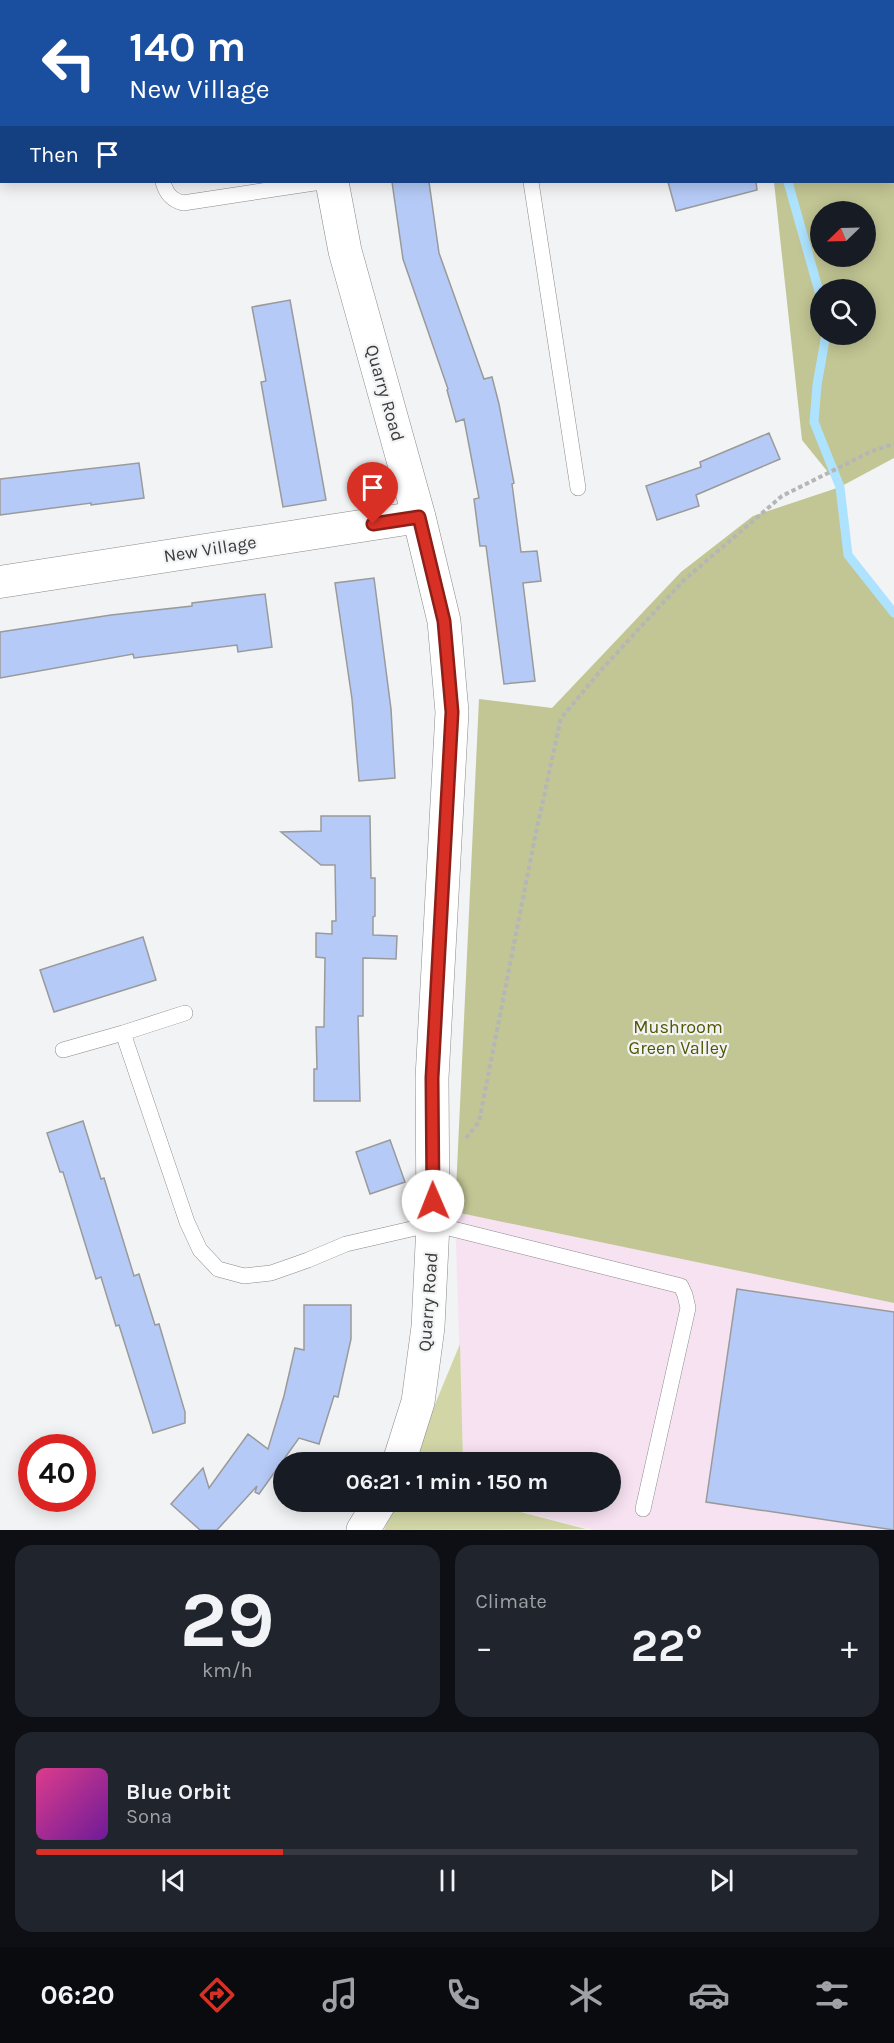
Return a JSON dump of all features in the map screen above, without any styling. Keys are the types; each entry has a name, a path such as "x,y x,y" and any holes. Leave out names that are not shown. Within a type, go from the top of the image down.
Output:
{"street":[{"name":"Quarry Road","path":"332,183 345,251 419,517 444,621 452,712 432,1078 433,1224 428,1327 418,1402 402,1452"},
{"name":"New Village","path":"0,582 419,517"},
{"path":"363,1530 374,1512"}],"lane":[{"path":"163,183 167,194 174,201 183,203 314,183"},
{"path":"531,183 578,488"},
{"path":"63,1050 185,1013"},
{"path":"123,1033 187,1222 201,1250 218,1269 243,1276 271,1273 346,1244 433,1224 681,1286 688,1308 643,1509"}],"path":[{"path":"432,1178 480,1122 535,837 561,718 603,668 684,580 782,496 872,451 894,444"}],"shaded area":[{"path":"455,1212 894,1303 894,1530 594,1530 522,1512 621,1512 621,1452 463,1452"}],"green space":[{"path":"774,183 894,183 894,458 840,487 802,440"},
{"name":"Mushroom Green Valley","path":"840,487 848,555 894,613 894,1303 455,1212 479,699 552,708 681,572 753,516"},
{"path":"460,1344 463,1452 415,1452"},
{"path":"391,1512 521,1512 586,1529 384,1530"}],"building":[{"path":"392,183 429,183 439,253 484,379 492,377 499,404 514,483 512,484 521,552 537,551 541,581 523,583 535,681 504,684 486,546 480,546 474,499 479,498 464,419 456,422 448,389 403,259"},
{"path":"668,183 756,183 757,190 676,211"},
{"path":"290,300 326,500 283,507 261,382 266,381 252,307"},
{"path":"769,433 780,459 696,495 699,506 657,520 646,486 701,467 700,462"},
{"path":"139,463 144,498 0,515 0,479"},
{"path":"374,578 391,709 395,778 359,781 352,699 335,583"},
{"path":"265,594 272,647 238,652 237,645 134,658 133,654 0,678 0,632"},
{"path":"321,816 370,816 371,878 375,878 373,935 397,936 396,959 363,958 363,1016 358,1016 360,1101 314,1101 314,1069 317,1069 316,1027 324,1027 325,958 316,957 316,933 332,934 332,921 336,921 335,865 321,865 281,832 321,831"},
{"path":"143,937 156,980 54,1012 40,970"},
{"path":"83,1121 101,1179 104,1178 134,1276 139,1274 155,1325 159,1324 185,1412 185,1423 153,1433 119,1325 116,1326 101,1277 96,1279 63,1172 60,1172 47,1133"},
{"path":"390,1140 405,1182 370,1194 356,1152"},
{"path":"737,1289 894,1312 894,1530 706,1502"},
{"path":"304,1305 351,1305 351,1339 338,1397 334,1396 319,1444 299,1438 289,1452 273,1452 273,1474 259,1494 255,1492 257,1486 217,1530 200,1530 171,1504 203,1468 209,1488 248,1434 268,1449 295,1348 304,1350"}],"waterway":[{"path":"788,183 815,279"},
{"path":"824,345 817,385 814,422 840,487 848,555 894,613"}],"route":[{"path":"373,524 419,517 444,621 452,712 432,1078 433,1201"}]}
